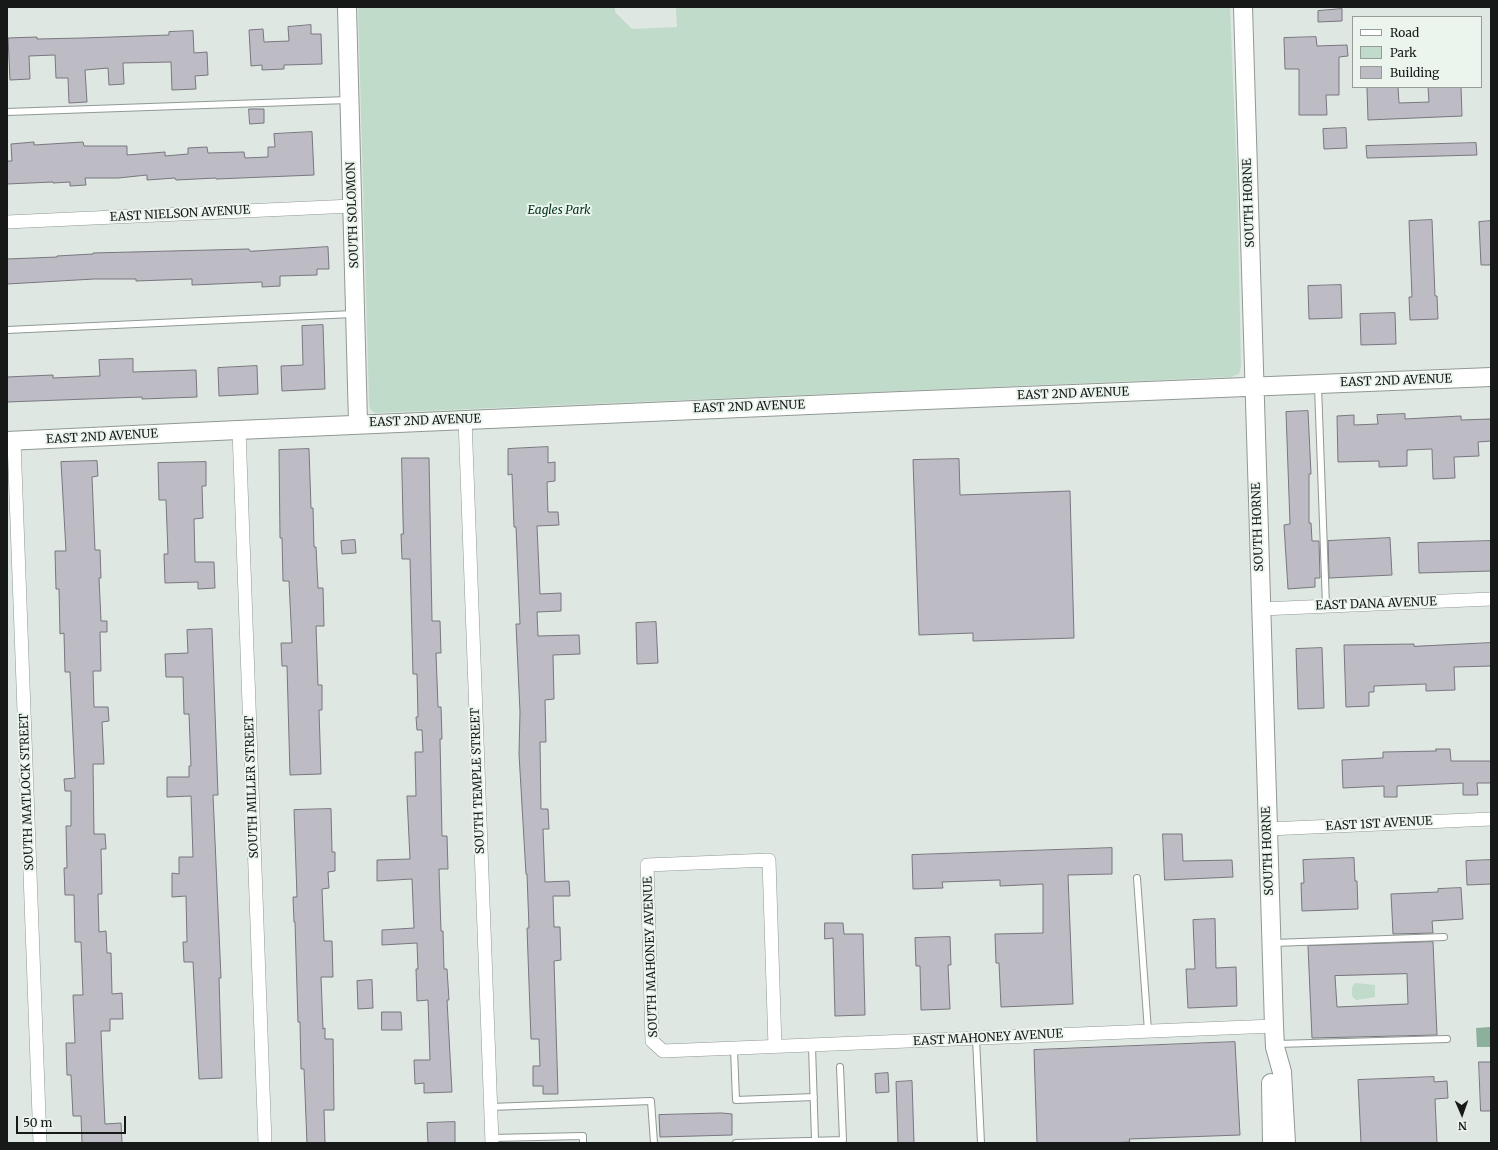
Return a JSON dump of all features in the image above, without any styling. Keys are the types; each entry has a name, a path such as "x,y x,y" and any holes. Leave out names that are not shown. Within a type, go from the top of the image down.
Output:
{"street":[{"name":"SOUTH SOLOMON","path":"346,7 358,423"},
{"name":"SOUTH HORNE","path":"1243,7 1275,1045 1271,1072 1272,1143"},
{"name":"EAST NIELSON AVENUE","path":"7,222 352,206"},
{"name":"EAST 2ND AVENUE","path":"10,441 358,423 1491,377"},
{"name":"SOUTH TEMPLE STREET","path":"465,419 492,1141"},
{"name":"SOUTH MILLER STREET","path":"239,430 265,1143"},
{"name":"SOUTH MATLOCK STREET","path":"10,441 40,1143"},
{"name":"EAST DANA AVENUE","path":"1261,609 1491,600"},
{"name":"EAST 1ST AVENUE","path":"1268,829 1491,819"},
{"name":"SOUTH MAHONEY AVENUE","path":"703,1050 663,1052 652,1041 647,865 769,860 776,1047"},
{"name":"EAST MAHONEY AVENUE","path":"703,1050 1274,1026"},
{"name":"SOUTH HORNE","path":"1275,1045 1282,1072 1286,1143"}],"lane":[{"path":"7,112 349,100"},
{"path":"7,330 355,314"},
{"path":"1318,384 1326,606"},
{"path":"1138,878 1148,1031"},
{"path":"1272,943 1444,937"},
{"path":"976,1039 980,1143"},
{"path":"1275,1045 1447,1039"},
{"path":"812,1046 815,1140"},
{"path":"734,1049 736,1100 814,1097"},
{"path":"736,1143 815,1140 843,1141 840,1067"},
{"path":"490,1107 651,1101 654,1143"},
{"path":"492,1141 583,1136 583,1143"}],"green space":[{"name":"Eagles Park","path":"358,7 615,7 615,12 632,29 677,27 676,7 1230,7 1237,175 1241,367 1239,374 1231,377 375,413 370,409 369,402"},
{"path":"1355,983 1375,985 1375,997 1356,1000 1352,996 1352,987"}],"shaded area":[{"path":"1490,1027 1491,1047 1477,1047 1476,1028"}],"building":[{"path":"1342,9 1342,21 1318,22 1318,11"},
{"path":"311,25 311,34 321,34 322,64 284,65 284,69 262,70 262,65 251,66 249,30 263,29 264,42 289,41 288,27"},
{"path":"193,31 194,53 207,52 208,75 195,76 196,89 172,90 171,62 123,63 124,84 109,85 108,68 85,70 87,102 69,103 68,78 56,78 55,55 29,56 30,79 10,80 8,38 37,37 37,39 169,35 169,32"},
{"path":"1316,37 1317,46 1347,45 1348,56 1339,57 1339,95 1326,95 1327,115 1299,115 1299,69 1285,69 1284,38"},
{"path":"1367,88 1398,88 1399,103 1429,102 1428,88 1461,88 1462,116 1368,120"},
{"path":"249,109 264,109 264,123 250,124"},
{"path":"1346,128 1347,148 1324,149 1323,129"},
{"path":"312,132 314,175 147,180 147,175 118,178 85,178 86,185 70,186 70,182 7,184 7,161 12,161 11,144 34,142 34,145 83,142 84,146 127,146 127,155 165,152 165,156 188,154 188,148 207,147 208,153 244,152 245,158 268,157 268,147 275,147 274,134"},
{"path":"1476,143 1477,155 1367,158 1366,146"},
{"path":"1432,220 1435,296 1437,296 1438,319 1410,320 1409,297 1412,297 1409,221"},
{"path":"1491,221 1491,265 1481,265 1479,222"},
{"path":"328,247 329,269 317,269 317,275 280,276 280,286 262,287 262,282 192,285 192,279 136,281 136,279 94,279 7,284 7,259 57,257 93,253 249,249 250,251"},
{"path":"1341,285 1342,318 1309,319 1308,286"},
{"path":"1395,313 1396,344 1361,345 1360,314"},
{"path":"323,325 325,389 282,391 281,366 303,365 302,326"},
{"path":"133,359 133,372 196,370 197,397 142,399 142,397 7,402 7,377 53,375 53,378 100,376 99,360"},
{"path":"257,366 258,394 219,396 218,368"},
{"path":"1308,411 1311,474 1309,474 1309,523 1311,523 1312,541 1319,541 1320,578 1315,578 1315,587 1288,589 1284,525 1290,524 1286,412"},
{"path":"1405,414 1405,419 1461,416 1461,420 1491,419 1491,441 1478,442 1479,456 1454,457 1455,478 1433,479 1432,449 1407,450 1407,466 1379,467 1379,461 1338,462 1337,416 1354,415 1354,425 1378,424 1377,415"},
{"path":"548,447 548,463 555,462 555,481 547,482 548,512 558,512 559,525 537,526 540,594 561,593 561,611 537,612 538,636 579,635 580,654 553,655 554,699 545,700 546,742 540,742 541,809 548,809 549,829 543,829 545,882 569,881 570,896 553,896 554,927 560,927 561,960 554,961 558,1094 543,1094 543,1086 533,1086 533,1066 540,1066 539,1039 531,1039 527,928 529,928 527,874 519,754 520,712 516,624 520,624 512,474 508,475 508,449"},
{"path":"309,449 311,508 313,508 314,547 316,547 318,588 323,588 324,626 316,626 318,685 322,685 322,710 319,710 321,774 290,775 287,666 282,666 281,643 292,643 289,581 283,581 282,538 280,538 279,450"},
{"path":"402,458 429,458 432,621 440,621 441,653 436,653 438,707 441,707 442,739 440,739 442,836 447,836 448,869 439,869 441,931 443,931 444,969 447,969 449,1000 447,1000 452,1092 424,1093 424,1083 415,1084 414,1060 430,1060 428,1000 417,1001 417,943 382,945 382,930 414,928 412,879 377,881 377,860 410,859 407,796 416,796 415,752 423,752 422,730 417,730 416,717 418,717 417,674 413,674 410,559 402,559"},
{"path":"959,459 960,495 1070,491 1074,638 973,641 973,633 919,635 913,460"},
{"path":"97,461 98,476 92,477 95,550 100,550 101,578 99,578 101,621 107,621 107,632 100,632 101,671 93,671 94,707 108,707 109,721 102,722 104,764 93,764 94,834 105,834 106,849 101,849 102,894 98,894 99,932 106,931 107,953 111,953 112,994 122,993 123,1019 110,1019 110,1031 101,1031 105,1124 121,1123 122,1143 82,1143 81,1116 73,1116 71,1075 67,1075 66,1043 75,1043 73,995 83,995 81,942 75,942 74,895 65,895 64,868 67,868 66,826 71,826 71,791 65,791 64,779 75,778 70,672 65,672 64,633 60,634 59,589 56,589 55,551 66,551 61,462"},
{"path":"206,462 206,486 202,486 203,518 194,519 195,562 214,562 215,588 198,589 198,582 165,583 164,554 168,554 166,500 159,500 158,463"},
{"path":"1390,538 1392,575 1329,578 1328,541"},
{"path":"355,540 356,553 342,554 341,541"},
{"path":"1491,541 1491,571 1419,573 1418,543"},
{"path":"656,622 658,663 637,664 636,623"},
{"path":"212,629 218,795 213,795 221,978 219,978 222,1078 199,1079 193,962 184,962 183,942 187,942 186,896 172,897 172,873 179,874 179,857 193,857 191,796 167,797 167,777 189,777 189,766 191,766 189,714 184,714 183,677 166,677 165,654 188,653 187,630"},
{"path":"1491,643 1491,666 1454,667 1455,690 1426,691 1426,684 1374,686 1374,692 1369,692 1369,706 1346,707 1344,645 1414,644 1414,646"},
{"path":"1322,648 1324,708 1298,709 1296,649"},
{"path":"1436,749 1450,749 1451,761 1491,761 1491,783 1477,783 1478,795 1463,795 1463,783 1397,786 1397,797 1384,797 1384,786 1343,788 1342,760 1383,758 1383,752 1436,751"},
{"path":"331,809 332,852 335,852 335,871 328,872 329,888 322,889 324,941 332,941 333,977 321,977 323,1029 325,1028 325,1039 333,1039 334,1110 324,1110 325,1143 307,1143 304,1069 301,1069 300,1022 298,1022 293,897 297,897 294,810"},
{"path":"1163,834 1182,834 1183,861 1232,860 1233,877 1165,880"},
{"path":"1112,848 1112,874 1068,875 1073,1004 1001,1007 999,963 996,963 995,934 1043,933 1043,884 1000,886 1000,880 942,882 943,888 913,889 912,855"},
{"path":"1354,858 1358,909 1302,911 1301,883 1304,883 1303,860"},
{"path":"1491,860 1491,884 1467,885 1466,861"},
{"path":"1461,888 1463,919 1432,921 1433,933 1393,934 1391,894 1438,892 1438,889"},
{"path":"1215,919 1216,968 1236,967 1237,1006 1188,1008 1186,969 1195,969 1193,920"},
{"path":"825,923 843,923 844,934 863,934 865,1015 835,1016 833,938 825,939"},
{"path":"950,937 951,965 948,965 950,1009 921,1010 920,966 916,966 915,938"},
{"path":"1433,942 1437,1035 1312,1038 1308,946","holes":["1407,974 1408,1004 1337,1007 1335,976"]},
{"path":"372,980 373,1008 358,1009 357,981"},
{"path":"382,1012 401,1012 402,1030 382,1030"},
{"path":"1235,1042 1240,1135 1129,1139 1130,1142 1107,1143 1037,1143 1034,1050"},
{"path":"1479,1062 1491,1062 1491,1111 1481,1111"},
{"path":"888,1073 889,1092 876,1093 875,1074"},
{"path":"1434,1077 1434,1082 1447,1081 1448,1098 1435,1099 1437,1143 1361,1143 1358,1080"},
{"path":"912,1081 914,1143 898,1143 896,1082"},
{"path":"732,1114 732,1135 660,1137 659,1115"},
{"path":"455,1122 455,1143 428,1143 427,1123"}]}
